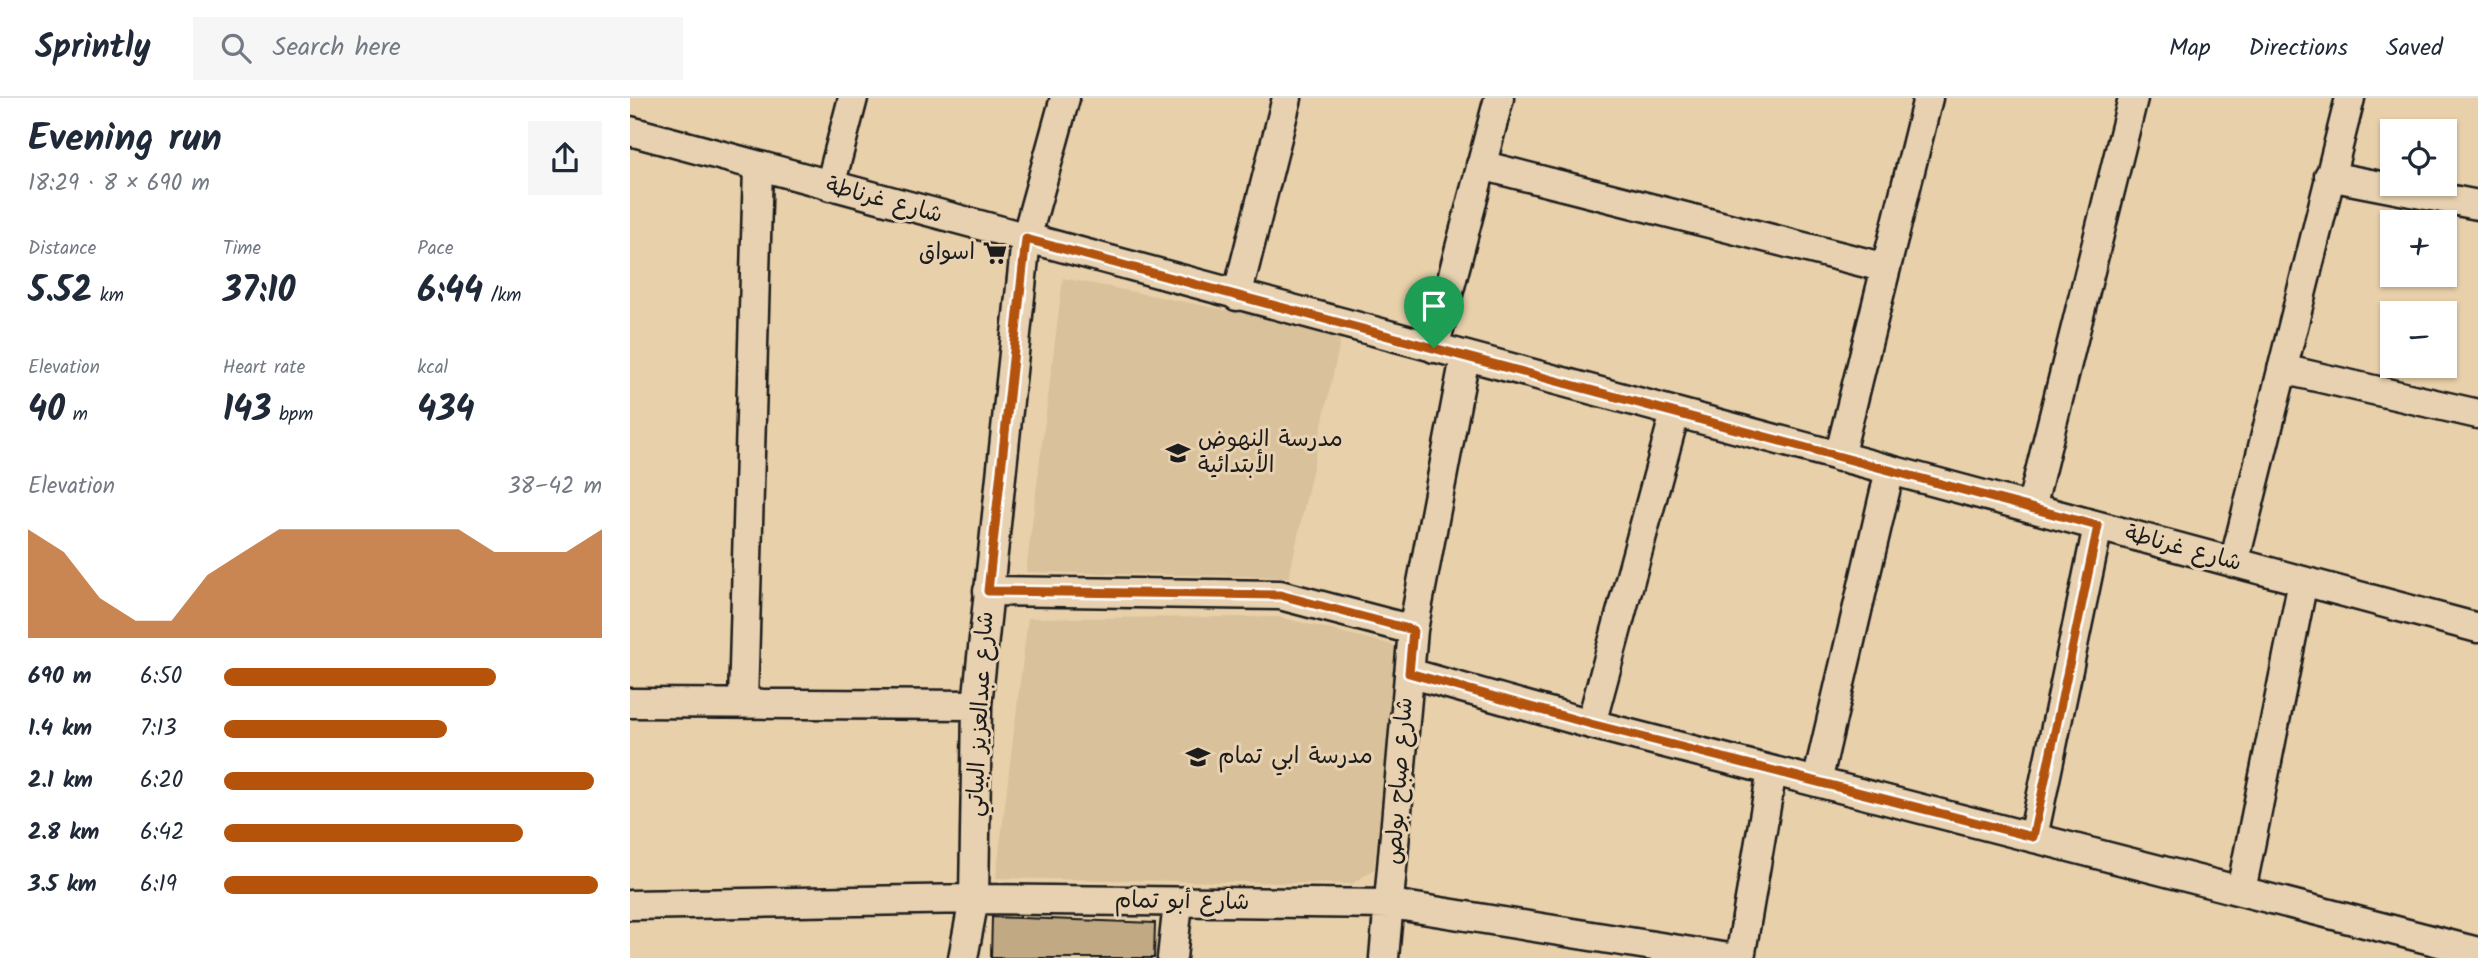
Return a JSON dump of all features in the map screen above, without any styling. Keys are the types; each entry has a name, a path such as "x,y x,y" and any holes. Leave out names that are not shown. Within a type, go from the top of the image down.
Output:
{"street":[{"path":"830,186 853,98"},
{"name":"شارع عبدالعزيز البياتي","path":"963,958 974,899 978,705 1026,239 1065,98"},
{"path":"1237,296 1287,98"},
{"path":"1434,348 1499,98"},
{"path":"1839,457 1928,98"},
{"path":"2031,508 2133,98"},
{"path":"2234,563 2350,98"},
{"name":"شارع غرناطة","path":"630,131 2478,628"},
{"path":"1481,165 1886,268"},
{"path":"743,704 758,167"},
{"path":"2329,176 2478,205"},
{"name":"شارع صباح بولص","path":"1384,958 1391,904 1413,630 1465,357"},
{"path":"2281,369 2478,414"},
{"path":"1591,724 1675,413"},
{"path":"1817,782 1890,470"},
{"path":"2033,837 2098,526"},
{"path":"2241,891 2303,581"},
{"path":"988,591 1280,595 1413,630"},
{"path":"1409,673 1591,724 2478,952"},
{"path":"630,703 978,705"},
{"path":"1740,958 1772,771"},
{"name":"شارع أبو تمام","path":"630,905 974,899 1391,904 1597,947 1729,958"},
{"path":"1172,958 1178,903"}],"shaded area":[{"name":"مدرسة النهوض الأبتدائية","path":"1063,278 1342,333 1289,577 1026,572"},
{"name":"مدرسة ابي تمام","path":"1279,617 1397,646 1374,869 1352,884 996,878 1028,618"}],"building":[{"path":"992,917 1155,923 1154,958 991,958"}],"place":[{"name":"اسواق","path":"995,253"},
{"name":"مدرسة النهوض الأبتدائية","path":"1178,453"},
{"name":"مدرسة ابي تمام","path":"1198,757"}],"route":[{"path":"1026,239 1434,348 2098,526 2033,837 1591,724 1409,673 1413,630 1280,595 988,591 1026,239"}]}
